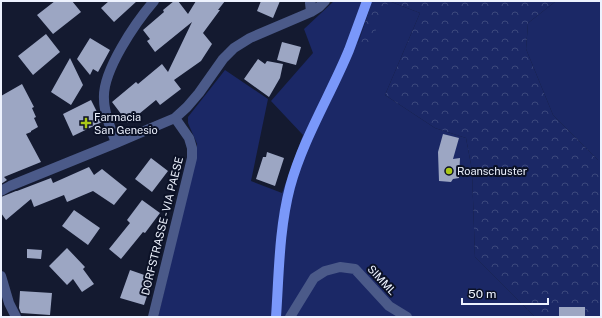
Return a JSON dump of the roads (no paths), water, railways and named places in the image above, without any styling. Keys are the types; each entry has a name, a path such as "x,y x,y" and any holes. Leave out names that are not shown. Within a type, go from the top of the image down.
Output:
{"main road":[{"path":"276,317 282,236 286,207 291,186 308,137 349,50 367,1"}],"street":[{"path":"116,143 103,98 107,77 124,44 154,1"},
{"path":"311,1 312,12"},
{"path":"1,191 176,118 199,93 223,59 234,48 250,38 312,12 325,1"},
{"name":"DORFSTRASSE - VIA PAESE","path":"153,317 192,158 192,148 189,138 176,118"},
{"name":"SIMML","path":"290,317 314,278 325,271 340,267 355,269 389,306 407,317"},
{"path":"1,276 9,303 16,317"}],"place":[{"name":"Farmacia San Genesio","path":"86,123"},
{"name":"Roanschuster","path":"449,171"}]}
